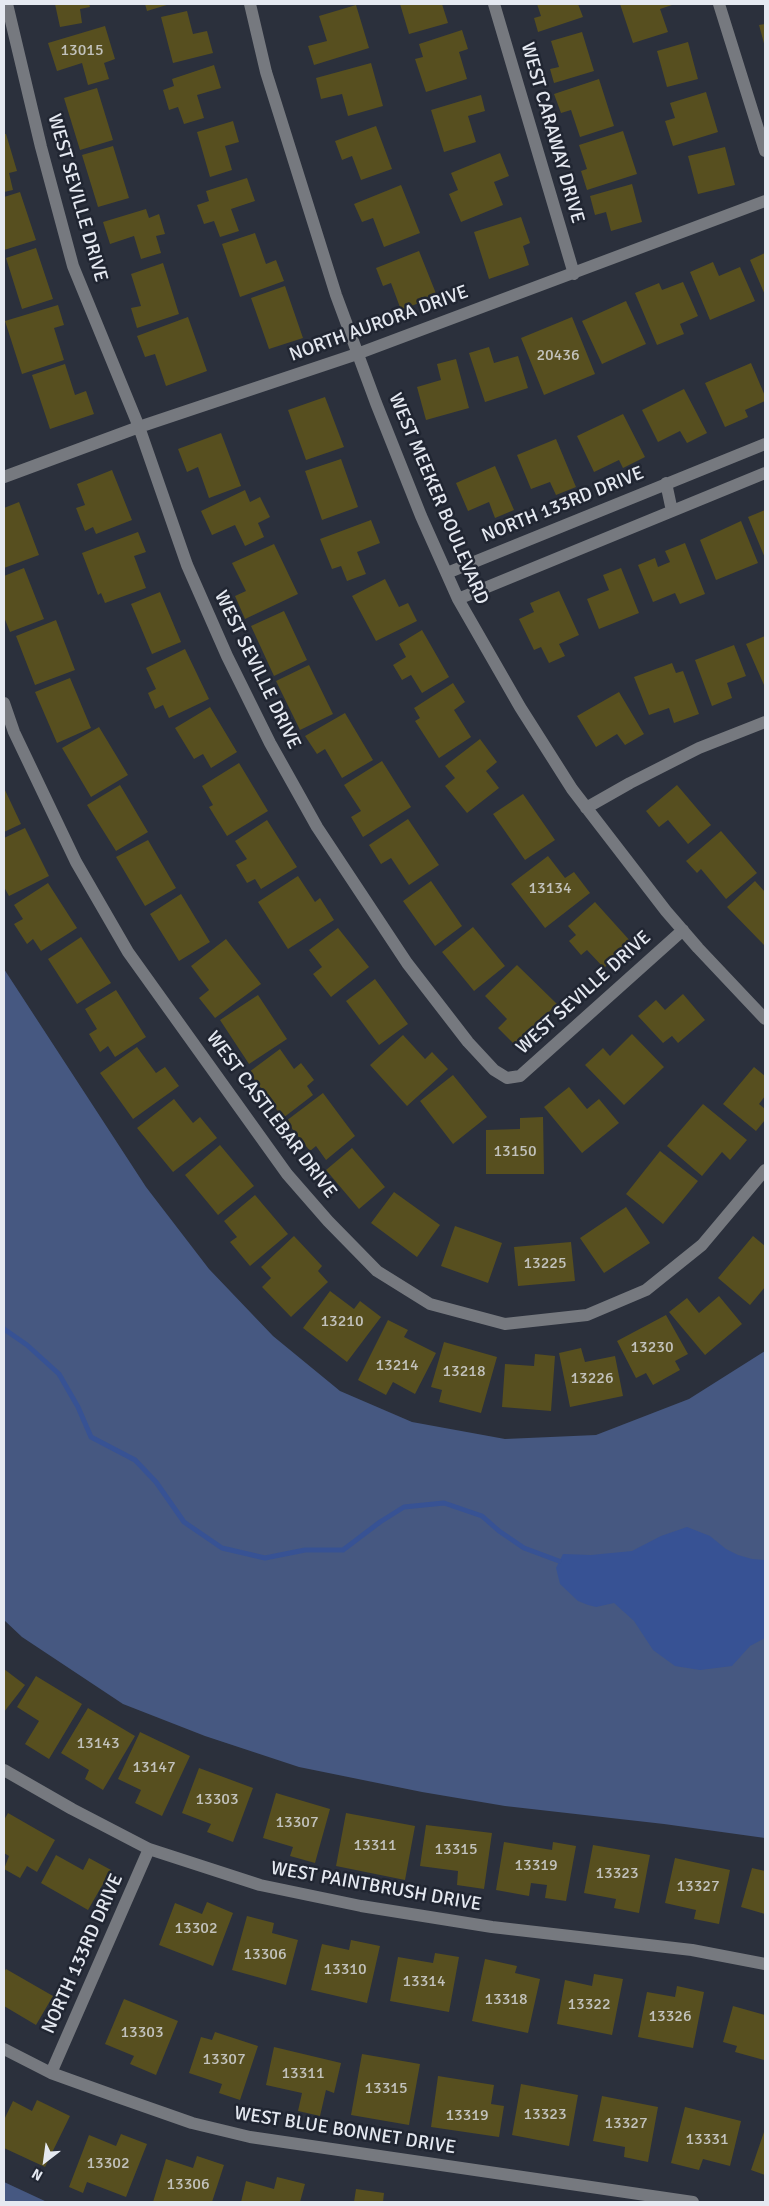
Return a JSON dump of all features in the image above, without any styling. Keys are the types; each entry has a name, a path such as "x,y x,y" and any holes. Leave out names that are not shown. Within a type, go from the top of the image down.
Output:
{"street":[{"name":"WEST SEVILLE DRIVE","path":"7,4 41,147 73,266 139,427 187,565 227,656 270,743 317,827 407,962 468,1042 494,1070 507,1078 520,1076 683,930"},
{"name":"WEST MEEKER BOULEVARD","path":"250,4 268,79 336,296 421,516 458,599 520,707 586,808 632,869 683,930 765,1019"},
{"name":"WEST CARAWAY DRIVE","path":"494,4 574,274"},
{"path":"719,4 765,152"},
{"name":"NORTH AURORA DRIVE","path":"4,477 139,427 357,354 765,201"},
{"name":"NORTH 133RD DRIVE","path":"447,572 765,444"},
{"path":"458,599 765,473"},
{"name":"NORTH 133RD DRIVE","path":"666,484 672,510"},
{"name":"WEST CASTLEBAR DRIVE","path":"4,703 14,732 76,862 128,952 286,1174 328,1221 377,1271 430,1304 505,1324 587,1315 646,1290 702,1245 765,1170"},
{"path":"586,808 630,782 699,748 765,722"},
{"name":"WEST PAINTBRUSH DRIVE","path":"4,1770 63,1804 149,1849 260,1885 360,1906 492,1927 692,1950 765,1964"},
{"name":"NORTH 133RD DRIVE","path":"51,2073 149,1849"},
{"name":"WEST BLUE BONNET DRIVE","path":"4,2049 51,2073 192,2123 250,2137 378,2158 494,2172 694,2202"}],"shaded area":[{"path":"4,969 146,1187 209,1269 273,1336 340,1391 412,1422 505,1439 596,1435 689,1399 765,1351 765,1838 664,1824 505,1806 422,1792 299,1767 205,1736 123,1704 22,1637 4,1620"},
{"path":"687,1527 710,1536 726,1549 738,1555 765,1560 765,1638 750,1646 732,1666 700,1670 675,1666 653,1650 634,1621 614,1603 596,1607 588,1605 578,1601 560,1584 556,1568 563,1554 591,1555 632,1551 661,1536"},
{"path":"4,2182 47,2202 4,2202"}],"building":[{"path":"55,4 89,4 90,7 80,9 82,23 60,27"},
{"path":"145,4 170,4 147,11"},
{"path":"400,4 442,4 448,23 409,34"},
{"path":"537,4 578,4 583,17 538,32 534,18 541,16"},
{"path":"620,4 675,4 660,9 668,32 633,43"},
{"path":"356,5 369,48 314,65 308,46 327,41 319,16"},
{"path":"187,11 193,34 207,31 213,53 173,63 161,17"},
{"path":"765,24 765,47 759,25"},
{"path":"105,26 115,59 104,63 109,79 88,85 82,63 57,71 48,43"},
{"path":"462,30 468,49 459,52 467,79 426,92 415,59 423,57 419,44"},
{"path":"582,32 594,71 554,83 550,69 559,67 551,41"},
{"path":"688,42 698,79 667,87 657,51"},
{"path":"371,63 383,106 348,116 342,94 321,99 316,78"},
{"path":"214,65 221,88 197,95 204,118 184,124 178,107 169,110 163,90 174,86 172,79"},
{"path":"599,79 614,126 580,137 571,110 561,113 554,94"},
{"path":"97,88 113,140 80,150 64,98"},
{"path":"706,92 718,132 673,146 665,121 675,118 670,103"},
{"path":"481,95 485,111 468,116 476,142 444,152 431,110"},
{"path":"233,121 239,142 225,146 232,170 210,177 197,132"},
{"path":"376,126 392,169 361,180 352,156 342,160 335,141"},
{"path":"623,131 637,174 587,190 581,171 587,169 579,145"},
{"path":"4,134 6,134 17,171 9,173 13,190 4,192"},
{"path":"113,146 129,198 98,207 82,155"},
{"path":"725,147 735,185 698,194 688,156"},
{"path":"500,153 509,176 494,182 503,205 461,222 449,194 458,190 451,173"},
{"path":"247,178 255,201 231,209 239,231 220,237 214,221 204,224 197,205 209,201 206,191"},
{"path":"632,184 642,222 611,231 606,212 595,215 590,196"},
{"path":"401,185 420,233 384,247 373,218 362,222 354,204"},
{"path":"20,192 36,240 4,250 4,197"},
{"path":"146,209 149,218 159,214 165,234 156,236 161,253 141,259 134,236 110,244 103,222"},
{"path":"521,217 530,243 523,246 529,265 489,279 474,232"},
{"path":"255,233 266,264 276,260 284,281 240,297 222,244"},
{"path":"36,248 53,299 22,309 6,258"},
{"path":"419,251 437,296 401,310 391,283 383,286 376,268"},
{"path":"765,253 765,295 750,260"},
{"path":"713,262 719,276 740,267 755,301 710,320 690,272"},
{"path":"163,263 179,314 137,328 131,308 141,306 131,274"},
{"path":"683,282 698,316 680,324 684,334 657,345 635,293 659,283 662,290"},
{"path":"285,286 303,338 269,349 251,298"},
{"path":"626,301 646,344 602,364 582,321"},
{"path":"58,305 64,325 54,328 64,360 22,374 5,321"},
{"path":"188,317 207,371 166,386 155,354 145,357 137,336"},
{"path":"572,317 595,374 544,395 521,338"},
{"path":"489,347 494,363 518,356 528,388 485,402 469,353"},
{"path":"456,359 469,408 426,420 417,387 441,380 437,364"},
{"path":"751,363 765,396 765,401 745,410 748,417 725,427 705,383"},
{"path":"65,364 75,395 86,391 94,414 50,429 32,375"},
{"path":"684,389 707,433 687,443 680,431 658,442 642,410"},
{"path":"325,397 344,447 306,460 288,410"},
{"path":"623,414 645,457 623,468 619,460 594,472 577,436"},
{"path":"221,433 241,486 209,498 198,467 187,472 178,449"},
{"path":"556,439 576,487 556,495 550,482 531,489 517,455"},
{"path":"341,459 358,507 322,520 305,471"},
{"path":"495,466 514,510 495,518 489,502 468,511 456,483"},
{"path":"112,470 132,520 96,534 93,527 85,531 76,508 85,505 77,484"},
{"path":"245,490 250,502 260,497 270,517 258,523 264,537 245,546 235,525 212,535 201,511"},
{"path":"19,502 39,555 4,568 4,508"},
{"path":"765,510 765,558 748,517"},
{"path":"371,520 380,543 357,552 366,574 347,581 341,566 332,569 320,539"},
{"path":"741,521 758,563 716,580 700,540"},
{"path":"138,532 146,552 134,556 146,588 105,603 101,593 98,595 82,553"},
{"path":"685,543 705,594 680,604 675,593 653,602 638,565 655,558 658,567 670,562 665,551"},
{"path":"274,544 298,594 245,619 235,596 246,591 232,563"},
{"path":"24,568 44,619 10,632 4,617 4,576"},
{"path":"621,568 639,613 599,629 587,599 609,590 603,575"},
{"path":"385,579 399,607 408,603 417,621 376,641 352,596"},
{"path":"559,591 579,635 559,644 565,656 549,663 541,647 534,650 519,619 534,612 530,603"},
{"path":"160,592 181,642 152,654 131,604"},
{"path":"284,611 307,660 274,676 251,626"},
{"path":"56,620 75,670 35,685 16,636"},
{"path":"422,630 449,677 422,693 411,675 402,680 393,665 406,657 399,644"},
{"path":"765,636 765,685 764,685 746,644"},
{"path":"734,645 746,676 727,683 732,698 712,706 695,660"},
{"path":"185,649 209,699 169,718 163,705 155,709 148,693 156,689 146,668"},
{"path":"672,663 676,673 683,671 699,714 674,723 669,708 649,715 634,677"},
{"path":"309,665 333,714 300,730 276,681"},
{"path":"70,678 91,728 57,743 35,692"},
{"path":"453,683 465,702 454,710 471,737 439,758 415,721 420,718 414,708"},
{"path":"619,692 644,734 625,745 617,734 596,747 577,716"},
{"path":"210,707 237,752 211,768 203,754 194,759 175,728"},
{"path":"345,713 373,760 342,778 325,749 317,754 305,736"},
{"path":"99,727 128,775 91,797 62,748"},
{"path":"480,739 497,762 486,771 499,788 467,813 445,786 455,778 445,766"},
{"path":"382,761 411,807 363,837 351,817 361,811 344,785"},
{"path":"239,763 268,811 227,836 209,807 213,805 202,786"},
{"path":"120,785 148,832 116,851 87,805"},
{"path":"677,785 711,825 688,844 668,820 659,827 646,811"},
{"path":"4,788 21,824 4,832"},
{"path":"523,794 555,840 525,860 493,814"},
{"path":"408,819 439,865 409,885 391,858 381,864 369,845"},
{"path":"267,820 297,867 261,889 255,879 247,883 236,865 247,859 235,841"},
{"path":"25,828 49,876 9,896 4,887 4,838"},
{"path":"721,831 757,873 726,899 701,869 697,873 686,861"},
{"path":"148,840 176,888 145,906 116,857"},
{"path":"548,856 565,878 574,872 590,893 545,928 511,884"},
{"path":"298,876 315,902 320,898 334,920 288,949 258,902"},
{"path":"431,881 462,926 435,946 403,901"},
{"path":"755,881 765,892 764,945 727,907"},
{"path":"48,883 77,928 41,951 33,939 27,944 14,924 23,919 14,905"},
{"path":"181,894 210,942 179,961 150,914"},
{"path":"595,902 632,943 604,968 587,950 581,955 569,941 576,935 568,926"},
{"path":"473,927 505,966 474,991 442,952"},
{"path":"338,928 369,967 331,997 313,974 322,967 309,950"},
{"path":"81,937 111,983 77,1004 48,959"},
{"path":"226,939 261,984 215,1018 199,998 209,990 191,966"},
{"path":"517,965 557,1004 515,1045 498,1028 507,1019 485,996"},
{"path":"375,979 408,1024 379,1045 346,1001"},
{"path":"116,990 146,1037 115,1057 108,1046 100,1052 89,1034 97,1029 85,1009"},
{"path":"683,994 705,1020 678,1043 672,1036 663,1043 638,1016 656,1000 665,1010"},
{"path":"258,995 287,1039 249,1064 220,1020"},
{"path":"632,1034 664,1067 624,1105 585,1065 603,1048 610,1056"},
{"path":"403,1035 425,1059 432,1052 448,1069 407,1106 370,1065"},
{"path":"137,1047 156,1073 165,1067 179,1086 133,1119 100,1073"},
{"path":"280,1049 294,1069 301,1063 314,1080 307,1086 313,1095 283,1118 249,1072"},
{"path":"754,1067 765,1076 765,1096 759,1104 765,1109 765,1120 756,1131 723,1104"},
{"path":"453,1075 487,1117 453,1144 420,1101"},
{"path":"569,1087 587,1109 599,1099 619,1123 582,1153 544,1107"},
{"path":"323,1093 355,1136 326,1160 316,1146 310,1151 286,1121"},
{"path":"174,1099 193,1123 200,1117 217,1138 173,1172 137,1128"},
{"path":"703,1104 747,1140 730,1160 722,1152 702,1176 667,1146"},
{"path":"543,1117 544,1174 486,1174 486,1130 520,1129 520,1118"},
{"path":"220,1145 254,1186 218,1215 185,1175"},
{"path":"352,1148 385,1187 359,1209 326,1170"},
{"path":"660,1151 698,1181 663,1224 626,1194"},
{"path":"394,1192 440,1225 417,1257 371,1223"},
{"path":"255,1195 288,1234 250,1266 230,1242 237,1237 224,1221"},
{"path":"626,1207 650,1243 604,1273 580,1238"},
{"path":"455,1226 502,1243 488,1283 441,1266"},
{"path":"294,1236 322,1266 318,1271 328,1282 291,1317 262,1287 271,1278 261,1267"},
{"path":"753,1236 765,1246 765,1287 750,1305 718,1278"},
{"path":"571,1242 575,1281 518,1286 514,1247"},
{"path":"330,1291 354,1309 360,1301 381,1317 347,1362 303,1328"},
{"path":"719,1296 742,1324 705,1355 669,1312 687,1298 699,1313"},
{"path":"666,1315 688,1354 675,1361 680,1370 653,1385 646,1373 636,1378 617,1341"},
{"path":"388,1320 408,1330 404,1337 436,1353 415,1394 393,1382 386,1395 358,1380"},
{"path":"444,1342 497,1357 481,1413 439,1402 442,1390 431,1387"},
{"path":"581,1348 585,1362 615,1356 623,1396 570,1407 559,1353"},
{"path":"535,1354 555,1356 551,1411 502,1407 505,1364 534,1366"},
{"path":"4,1669 25,1685 4,1712"},
{"path":"36,1676 82,1704 49,1759 25,1744 39,1721 17,1707"},
{"path":"88,1708 135,1736 103,1790 85,1779 89,1770 61,1753"},
{"path":"140,1732 190,1756 162,1816 135,1803 141,1790 118,1779"},
{"path":"199,1768 253,1788 233,1842 207,1832 211,1824 182,1813"},
{"path":"276,1793 330,1809 315,1863 290,1856 293,1847 263,1838"},
{"path":"8,1813 55,1840 37,1872 27,1866 20,1878 4,1869 9,1856 4,1853 4,1820"},
{"path":"346,1813 415,1826 405,1880 336,1866"},
{"path":"426,1825 492,1833 484,1889 457,1885 458,1871 420,1866"},
{"path":"504,1842 552,1850 553,1842 576,1846 566,1901 545,1898 547,1885 531,1883 529,1896 496,1890"},
{"path":"593,1845 650,1855 639,1913 614,1908 616,1899 584,1893"},
{"path":"56,1855 83,1870 89,1858 111,1870 88,1910 41,1883"},
{"path":"675,1858 730,1870 719,1924 694,1919 696,1910 665,1903"},
{"path":"752,1868 765,1871 765,1914 741,1907"},
{"path":"207,1902 233,1913 213,1966 159,1945 175,1903 202,1914"},
{"path":"247,1916 274,1923 272,1933 298,1940 286,1985 232,1970"},
{"path":"351,1940 380,1946 367,2003 311,1990 322,1944 349,1950"},
{"path":"435,1953 459,1957 449,2012 390,2001 398,1957 433,1963"},
{"path":"485,1959 517,1966 515,1973 540,1979 528,2033 472,2021"},
{"path":"6,1969 53,1996 36,2025 4,2006 4,1972"},
{"path":"594,1974 623,1979 612,2035 557,2024 565,1980 592,1986"},
{"path":"677,1986 704,1992 693,2048 638,2037 647,1992 675,1997"},
{"path":"124,1999 178,2021 156,2075 130,2064 134,2056 105,2044"},
{"path":"733,2006 765,2015 764,2060 735,2052 737,2046 723,2042"},
{"path":"215,2032 258,2046 240,2100 219,2093 222,2084 189,2073 201,2037 212,2040"},
{"path":"274,2047 341,2063 334,2093 326,2090 320,2116 298,2111 302,2093 266,2085"},
{"path":"362,2054 420,2064 409,2125 351,2115"},
{"path":"438,2076 494,2085 491,2104 504,2106 499,2137 431,2127"},
{"path":"521,2084 578,2095 569,2146 512,2135"},
{"path":"602,2096 658,2107 648,2162 624,2157 625,2147 593,2141"},
{"path":"37,2100 70,2116 45,2167 4,2148 4,2120 13,2101 32,2111"},
{"path":"685,2107 741,2121 730,2166 703,2159 699,2170 671,2163"},
{"path":"765,2129 765,2175 751,2170"},
{"path":"121,2134 147,2144 126,2197 87,2182 83,2193 69,2187 89,2135 116,2146"},
{"path":"197,2156 224,2165 212,2202 153,2202 166,2159 193,2168"},
{"path":"277,2177 305,2184 300,2202 241,2202 246,2181 274,2189"},
{"path":"356,2189 384,2193 383,2202 354,2202"}],"waterway":[{"path":"4,1329 27,1345 59,1374 78,1407 91,1437 135,1460 156,1482 184,1522 222,1548 265,1558 305,1550 343,1550 380,1522 404,1507 444,1503 482,1516 499,1531 524,1548 559,1561"}]}
